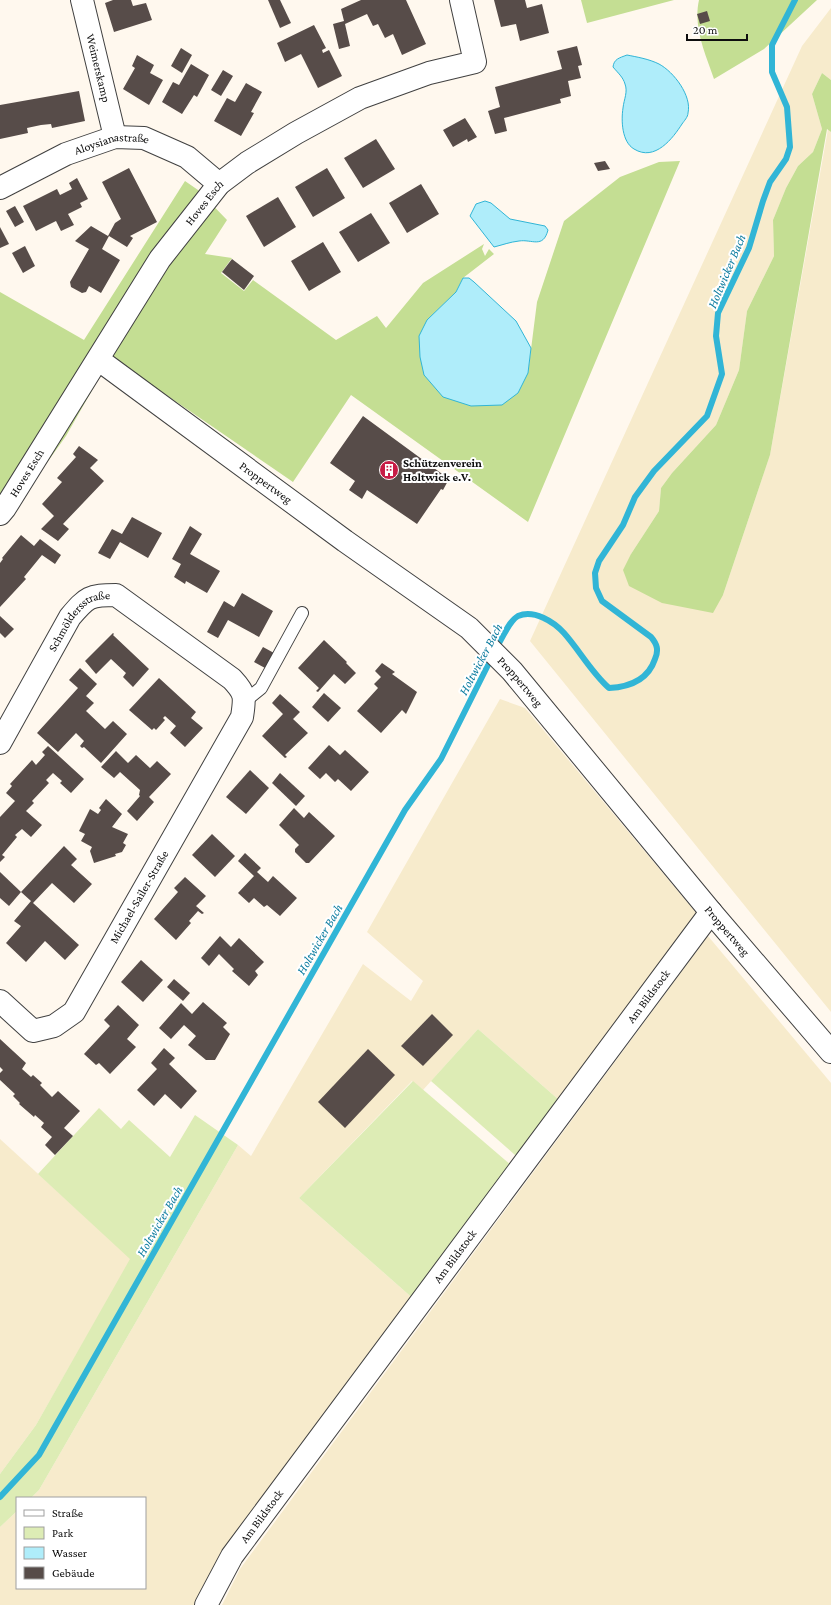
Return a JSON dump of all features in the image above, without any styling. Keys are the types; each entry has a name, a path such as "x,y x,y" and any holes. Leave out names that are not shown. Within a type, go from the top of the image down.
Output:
{"street":[{"name":"Weimerskamp","path":"82,0 116,137"},
{"name":"Hoves Esch","path":"0,514 6,508 160,259 219,184 248,163 296,133 360,98 429,73 475,62 461,0"},
{"name":"Aloysianastraße","path":"0,188 66,154 116,137 144,138 187,157 219,184"},
{"name":"Proppertweg","path":"98,360 345,541 469,628 512,671 711,912 831,1052"},
{"name":"Schmöldersstraße","path":"0,743 70,617 84,600 100,595 116,594 232,679 242,690 244,702"},
{"name":"Michael-Sailer-Straße","path":"0,1001 33,1031 54,1026 74,1012 242,717 244,702"},
{"name":"Am Bildstock","path":"206,1605 232,1556 711,912"}],"lane":[{"path":"244,702 261,688 302,613"}],"shaded area":[{"path":"831,8 831,80 822,73 812,94 822,129 813,152 798,166 786,188 773,220 774,256 747,311 739,370 716,425 672,473 661,488 659,511 631,554 723,595 770,455 828,129 831,132 831,1012 530,641 802,46"},
{"path":"500,699 525,708 697,914 559,1100 478,1029 423,1090 412,1081 299,1198 417,1302 201,1605 0,1605 0,1527 16,1512 16,1589 146,1589 146,1497 32,1497 39,1490 238,1145 251,1156 363,964 411,1001 423,981 367,932"},
{"path":"708,936 831,1083 831,1605 222,1605 240,1569"},
{"path":"0,1139 131,1259 36,1425 0,1474"}],"green space":[{"path":"581,0 674,0 587,23"},
{"path":"699,0 817,0 764,49 714,79 699,30"},
{"path":"822,73 831,80 831,132 827,129 770,455 723,595 713,613 662,603 629,586 623,570 631,554 659,511 661,488 672,473 716,425 739,370 747,311 774,256 773,220 786,188 798,166 813,152 822,129 812,94"},
{"path":"680,161 528,522 351,395 293,482 111,357 66,436 0,526 0,292 84,340 185,181 198,190 227,220 205,254 232,258 221,273 244,291 253,280 336,340 377,316 386,328 423,283 484,244 482,249 485,256 489,249 494,254 463,278 456,292 427,320 528,373 537,302 564,221 620,177 659,162"},
{"path":"478,1029 559,1100 528,1154 515,1155 431,1081"},
{"path":"413,1081 511,1165 417,1302 299,1198"},
{"path":"99,1108 121,1129 129,1120 170,1157 195,1115 238,1145 39,1490 32,1497 16,1497 16,1512 0,1527 0,1474 36,1425 130,1259 38,1174"}],"water":[{"path":"627,55 643,58 665,68 681,85 685,92 689,106 686,119 674,136 662,147 649,153 642,152 630,146 623,131 622,113 626,87 622,77 613,67 616,60"},
{"path":"485,201 491,203 510,219 545,226 548,230 546,236 540,241 536,242 519,241 494,247 470,216 476,204"},
{"path":"463,278 469,278 474,282 516,321 531,348 528,373 518,393 502,405 471,406 443,397 424,375 420,357 419,336 427,320 456,292"}],"building":[{"path":"113,0 131,0 133,6 146,3 152,20 114,32 105,3"},
{"path":"268,0 280,0 291,23 280,28"},
{"path":"361,0 406,0 426,44 402,55 393,34 385,38 378,24 373,26 367,14 345,24 350,46 339,49 333,24 344,21 341,9"},
{"path":"494,0 525,0 527,8 542,4 549,33 520,41 516,24 501,27"},
{"path":"707,11 710,21 700,24 697,14"},
{"path":"314,25 326,48 322,50 323,53 329,50 342,76 318,88 301,54 285,62 277,43"},
{"path":"577,46 582,65 578,66 581,78 568,81 571,96 560,99 561,103 504,118 507,131 495,134 488,111 500,107 495,87 562,69 557,51"},
{"path":"181,48 192,55 182,73 171,66"},
{"path":"137,55 154,65 150,73 163,80 149,105 123,89 135,68 132,66"},
{"path":"191,64 209,75 197,97 194,95 182,114 162,102 173,82 179,85"},
{"path":"223,70 233,76 221,96 211,90"},
{"path":"246,83 262,92 251,112 254,113 241,136 214,121 227,98 235,102"},
{"path":"79,91 85,121 52,128 51,124 41,125 27,128 28,133 0,139 0,105"},
{"path":"465,118 477,137 468,142 467,139 453,147 443,130"},
{"path":"376,139 395,169 363,188 344,158"},
{"path":"605,161 610,169 598,171 594,163"},
{"path":"129,168 157,222 130,236 133,238 127,247 109,236 102,249 120,260 101,293 89,286 86,292 82,293 71,287 70,282 89,249 75,241 91,226 108,236 115,223 121,219 102,182"},
{"path":"327,168 345,198 313,217 295,187"},
{"path":"77,178 88,199 80,203 82,207 68,214 74,225 61,231 56,221 36,231 23,206 57,189 60,195 72,189 69,183"},
{"path":"421,184 439,214 407,233 389,203"},
{"path":"278,197 296,227 264,247 246,216"},
{"path":"15,206 24,222 15,227 6,211"},
{"path":"371,213 390,243 358,262 339,232"},
{"path":"0,227 9,244 0,248"},
{"path":"323,242 341,272 309,291 291,261"},
{"path":"25,246 35,266 23,273 12,253"},
{"path":"232,259 254,276 244,290 222,272"},
{"name":"Schützenverein Holtwick e.V.","path":"363,416 449,479 443,490 441,489 417,524 367,490 362,499 349,490 355,481 330,463"},
{"path":"79,446 98,460 90,468 104,481 63,524 69,529 58,541 41,529 54,516 42,504 62,482 57,478 76,457 73,454"},
{"path":"132,517 162,533 148,558 120,542 110,559 98,553 112,529 122,534"},
{"path":"190,526 202,534 190,554 220,571 207,593 186,581 185,584 174,577 181,564 172,559"},
{"path":"21,535 34,546 40,539 61,555 55,564 42,555 24,577 26,579 0,607 0,563 3,559 2,558"},
{"path":"242,593 273,611 259,637 228,620 218,638 207,632 224,601 234,607"},
{"path":"0,616 14,629 5,638 0,633"},
{"path":"113,633 113,635 149,669 133,687 123,677 126,673 111,659 96,674 85,661"},
{"path":"324,640 356,673 345,684 334,674 318,692 316,691 319,688 298,668"},
{"path":"263,647 274,653 265,668 254,662"},
{"path":"382,663 395,672 392,674 417,692 406,714 402,710 381,733 357,711 378,688 374,684 381,677 375,671"},
{"path":"80,668 97,684 86,696 94,703 86,711 105,729 113,721 127,734 101,763 84,747 82,748 80,746 84,741 76,733 58,752 37,733 78,688 69,680"},
{"path":"159,678 196,712 191,718 203,728 185,747 170,733 176,726 165,716 163,718 165,720 156,730 154,728 152,730 129,710"},
{"path":"324,693 341,708 328,722 312,707"},
{"path":"280,694 300,712 293,719 308,733 285,755 287,757 285,758 262,736 283,714 272,703"},
{"path":"329,745 340,755 345,750 369,772 351,791 338,779 335,782 326,773 320,779 308,768"},
{"path":"48,746 84,779 71,793 60,783 62,781 53,773 46,780 49,783 32,801 34,803 26,811 42,825 31,837 22,829 15,835 17,837 2,855 5,857 0,862 0,817 15,801 6,793 12,786 10,784 32,760 36,765 45,755 42,752"},
{"path":"116,751 128,763 136,755 150,768 157,761 171,774 149,797 154,802 137,821 127,811 140,796 140,790 120,772 114,778 101,767"},
{"path":"250,770 269,788 246,814 226,797"},
{"path":"280,773 305,796 296,806 272,783"},
{"path":"106,799 122,814 112,827 128,834 123,843 126,845 122,852 115,854 116,856 94,863 90,851 92,847 81,841 85,834 79,831 90,809 98,814 101,810 99,808"},
{"path":"294,808 304,818 309,812 335,836 309,863 306,863 295,852 295,849 299,845 279,825"},
{"path":"212,834 235,856 215,877 192,855"},
{"path":"64,846 77,859 71,865 92,884 74,903 52,883 33,903 79,945 65,960 45,941 26,962 6,943 21,926 14,921 31,901 21,892"},
{"path":"245,853 261,868 257,872 268,882 273,876 297,898 280,916 267,905 264,907 254,898 249,903 238,893 254,876 238,861"},
{"path":"0,872 21,892 9,906 0,898"},
{"path":"185,877 206,896 196,906 204,913 202,914 198,911 189,921 191,923 176,940 154,919 178,892 174,888"},
{"path":"220,936 231,947 239,938 264,962 255,971 258,975 249,986 232,971 234,969 219,954 209,966 201,958"},
{"path":"141,960 163,980 143,1002 121,982"},
{"path":"174,979 190,993 183,1001 167,987"},
{"path":"203,1002 227,1023 223,1027 230,1034 215,1060 206,1060 188,1045 196,1036 184,1025 171,1039 159,1028 181,1003 192,1014"},
{"path":"118,1005 139,1025 127,1039 136,1047 110,1074 99,1063 96,1065 84,1054 110,1026 104,1020"},
{"path":"432,1014 453,1035 423,1066 401,1046"},
{"path":"0,1039 26,1063 22,1069 31,1077 33,1075 42,1083 40,1085 52,1097 58,1091 80,1111 64,1128 73,1136 55,1155 45,1145 52,1137 41,1127 44,1123 35,1115 34,1117 19,1104 20,1103 13,1096 15,1094 0,1080 0,1073 3,1070 0,1067"},
{"path":"164,1048 175,1058 169,1064 197,1091 181,1109 165,1094 154,1106 137,1090 157,1069 151,1063"},
{"path":"368,1049 395,1075 345,1128 318,1102"}],"waterway":[{"name":"Holtwicker Bach","path":"496,649 511,622 518,616 531,614 537,615 549,621 560,629 609,688 624,686 637,681 643,677 652,666 657,653 655,642 651,637 602,601 596,588 595,573 599,561 623,525 635,497 654,471 707,416 722,374 716,336 718,313 749,248 770,182 786,159 790,147 787,107 772,72 772,45 795,0"},
{"name":"Holtwicker Bach","path":"0,1497 39,1455 405,810 441,759 492,657"}],"place":[{"name":"Schützenverein Holtwick e.V.","path":"389,470"}]}
